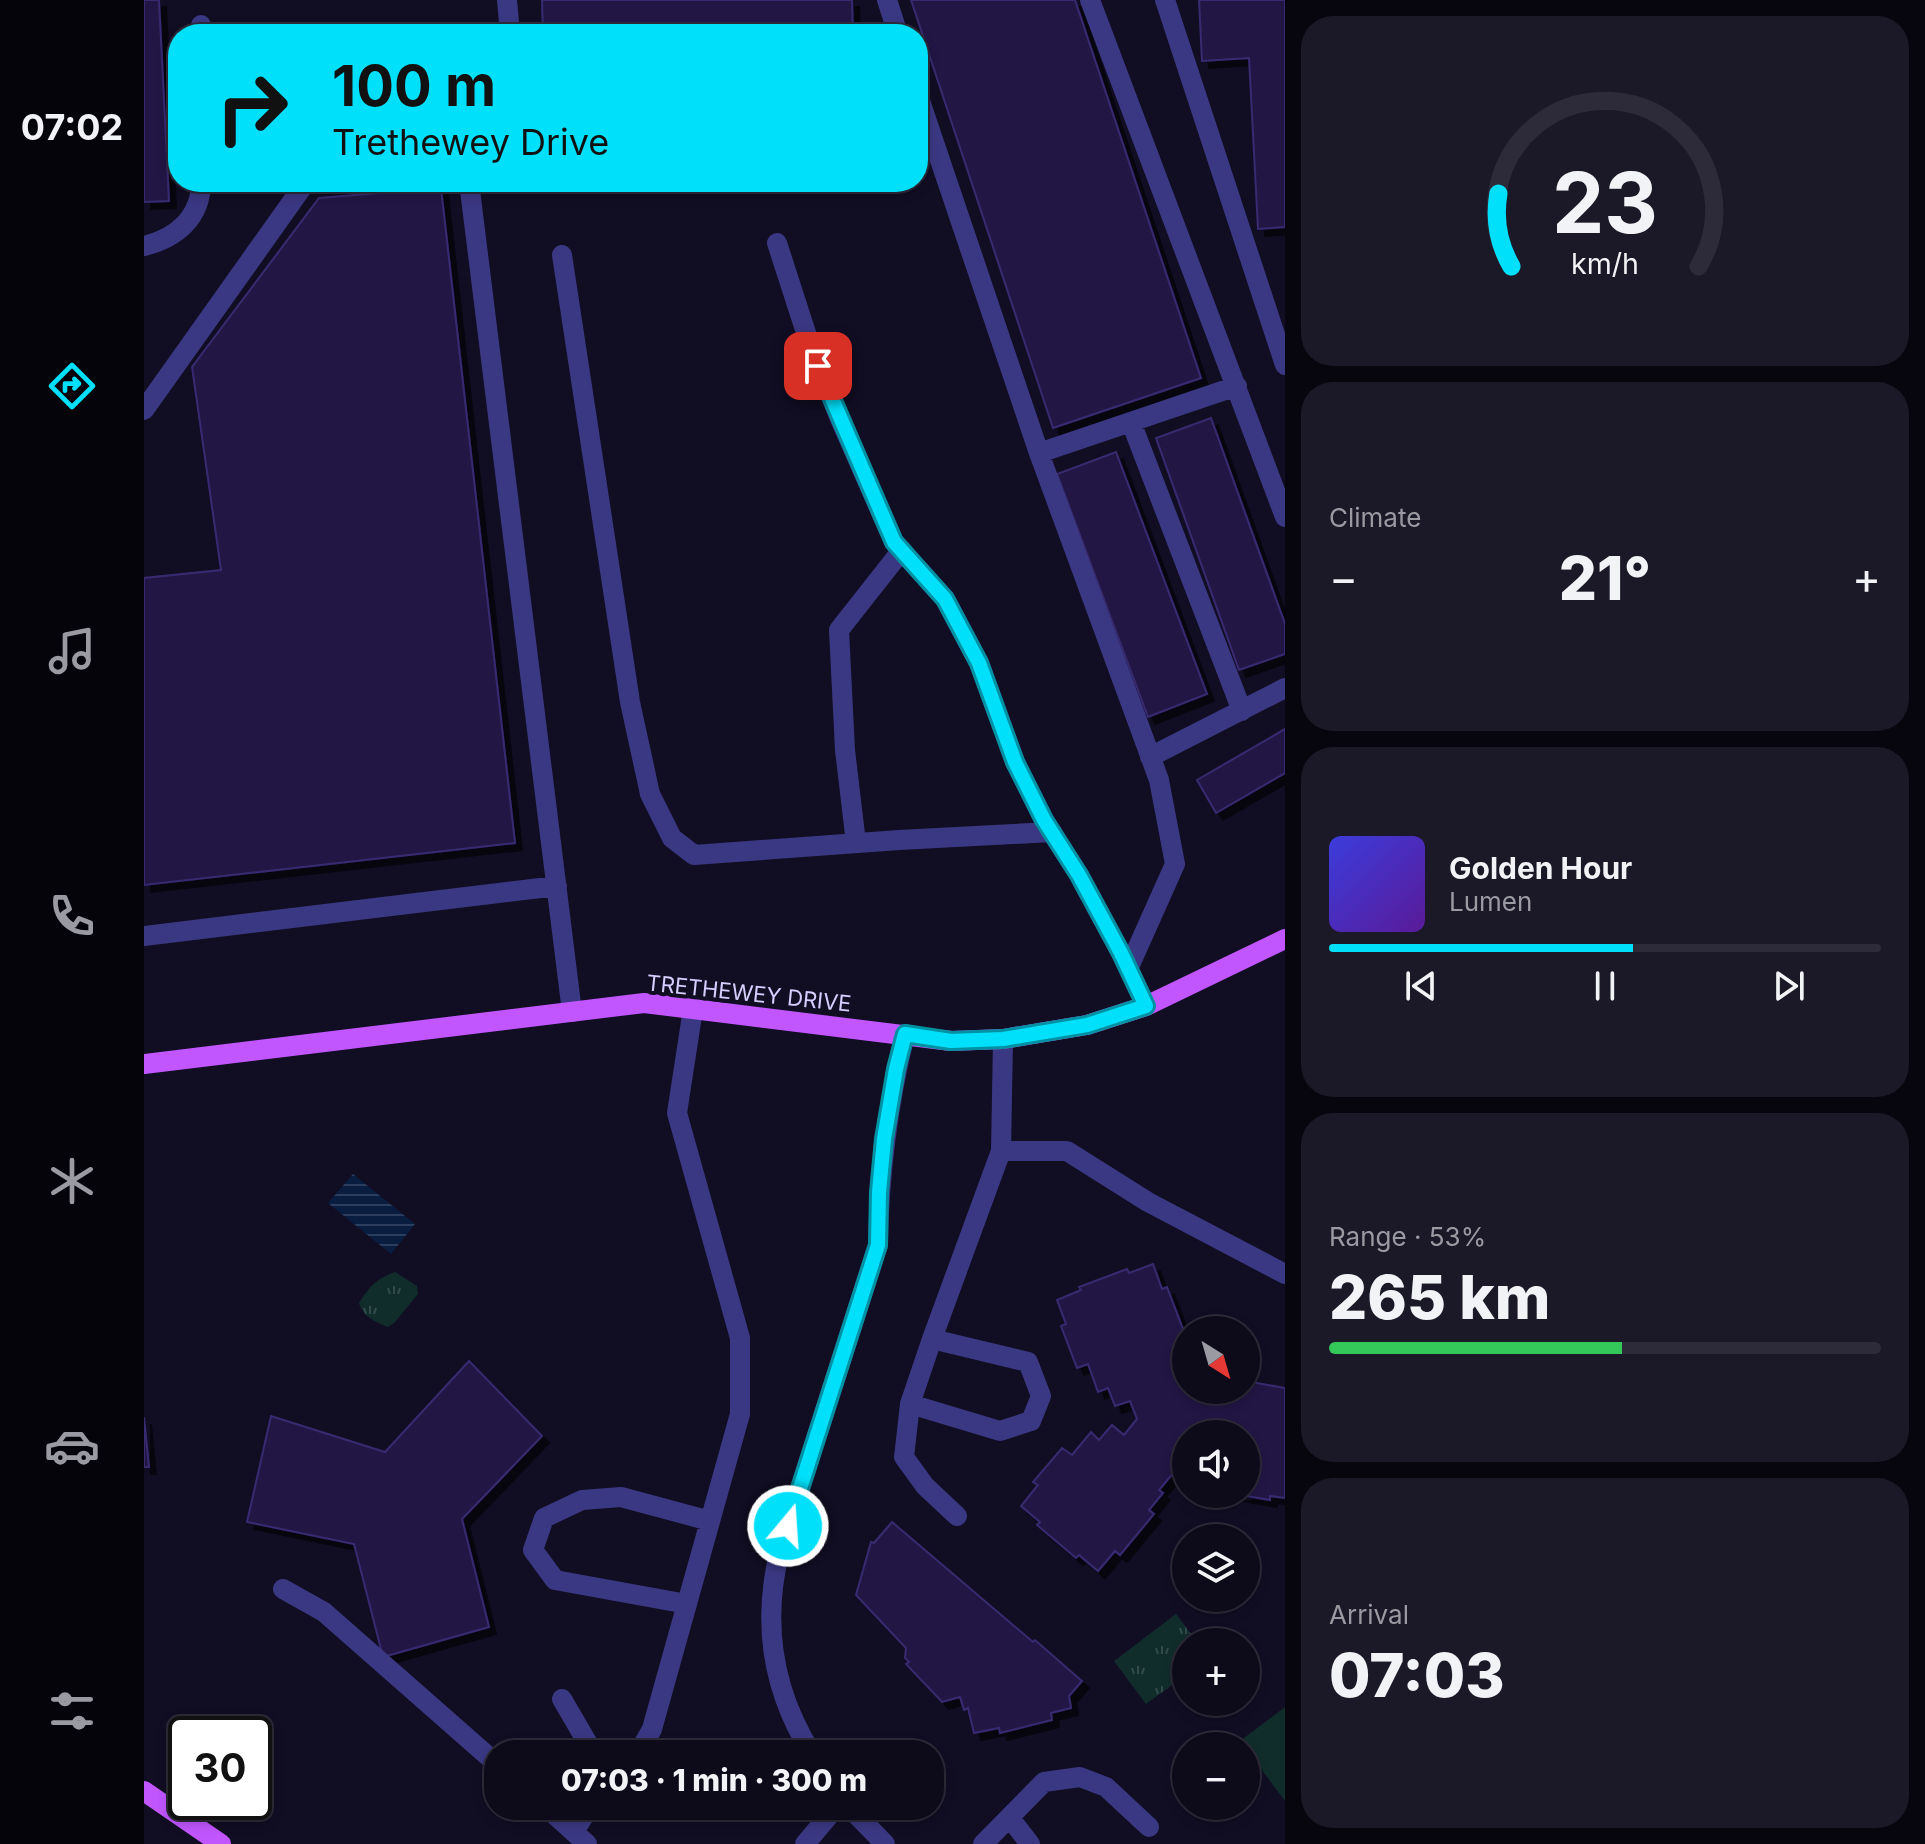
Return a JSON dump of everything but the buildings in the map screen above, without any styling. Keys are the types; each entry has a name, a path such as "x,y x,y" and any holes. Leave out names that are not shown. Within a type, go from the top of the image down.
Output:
{"main road":[{"name":"TRETHEWEY DRIVE","path":"144,1064 644,1003 951,1041 1003,1039 1087,1025 1146,1006 1285,939"},
{"path":"144,1791 221,1844"}],"street":[{"path":"507,0 509,24"},
{"path":"887,0 895,24"},
{"path":"1090,0 1285,517"},
{"path":"1165,0 1285,365"},
{"path":"928,153 1159,780 1175,864 1129,967"},
{"path":"144,246 157,243 189,221 201,192"},
{"path":"144,410 299,192"},
{"path":"470,192 572,1012"},
{"path":"777,243 808,339 834,406 894,542 945,599 979,663 1015,762 1129,967 1146,1006"},
{"path":"562,255 630,702 650,794 672,838 694,855 1052,832"},
{"path":"1039,453 1237,386"},
{"path":"1131,422 1242,711"},
{"path":"856,843 845,750 839,630 902,550"},
{"path":"1150,757 1285,688"},
{"path":"144,936 557,886"},
{"path":"646,1740 652,1729 740,1414 740,1338 677,1113 693,1009"},
{"path":"804,1740 787,1708 777,1675 771,1632 773,1580 878,1245 884,1139 905,1034"},
{"path":"957,1516 925,1486 904,1457 910,1404 1001,1151 1003,1039"},
{"path":"1001,1151 1067,1151 1148,1202 1285,1274"},
{"path":"910,1404 1000,1431 1031,1421 1041,1396 1028,1362 932,1339"},
{"path":"687,1604 555,1580 533,1550 544,1518 582,1500 621,1497 710,1521"},
{"path":"283,1589 324,1612 484,1753"},
{"path":"562,1699 586,1740"},
{"path":"983,1844 1044,1782 1080,1777 1106,1787 1149,1827"},
{"path":"1010,1818 1030,1844"},
{"path":"561,1820 581,1838"},
{"path":"805,1844 825,1820"},
{"path":"862,1820 885,1844"}],"green space":[{"path":"395,1272 417,1286 418,1294 388,1327 367,1315 359,1303 374,1284"},
{"path":"1176,1614 1186,1628 1172,1628 1172,1685 1146,1704 1114,1661"},
{"path":"1285,1707 1285,1801 1260,1768 1260,1732 1252,1732"}],"water":[{"path":"353,1174 415,1224 391,1254 328,1203"}],"route":[{"path":"788,1526 878,1245 884,1139 905,1034 951,1041 1003,1039 1087,1025 1146,1006 1121,953 1079,875 1044,820 1015,762 979,663 945,599 894,542 818,366"}]}
